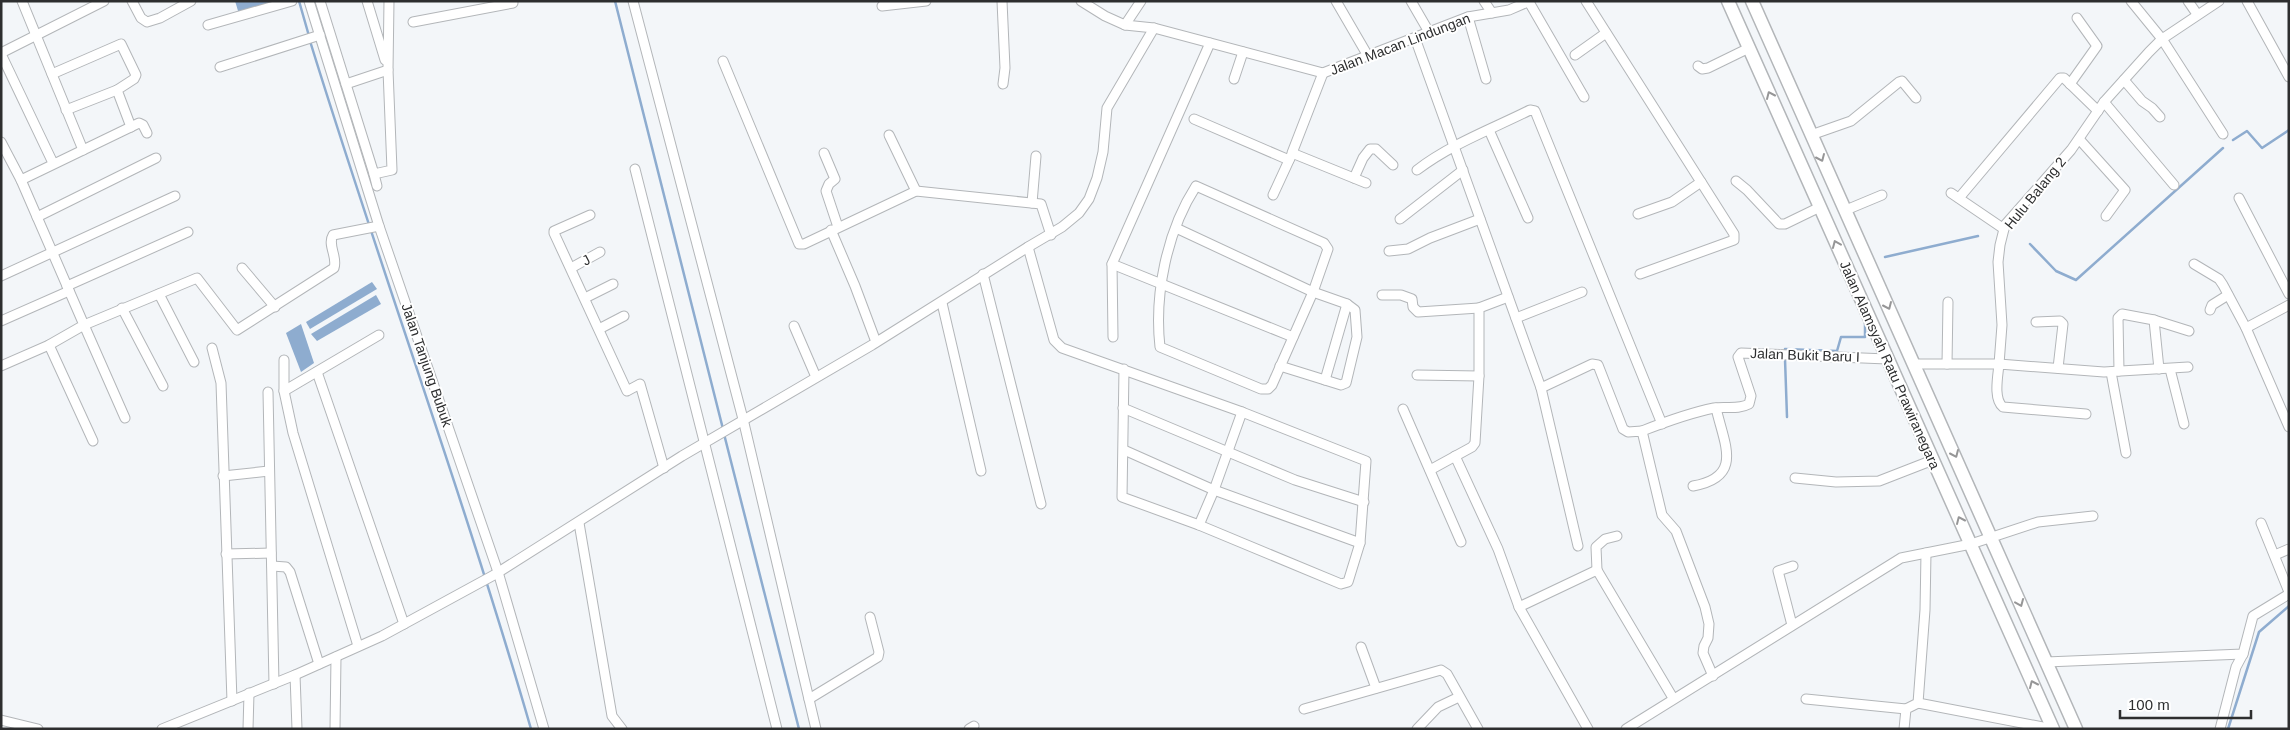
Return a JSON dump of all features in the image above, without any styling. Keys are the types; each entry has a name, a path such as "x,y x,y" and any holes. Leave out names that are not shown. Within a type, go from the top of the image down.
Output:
{"highway":[{"name":"Jalan Alamsyah Ratu Prawiranegara","path":"1728,1 2053,729"},
{"name":"Jalan Alamsyah Ratu Prawiranegara","path":"1752,1 2076,729"}],"street":[{"path":"22,1 83,150"},
{"path":"52,164 1,54 104,1"},
{"path":"132,1 141,18 147,22 160,18 191,1"},
{"name":"Jalan Tanjung Bubuk","path":"309,1 317,36 366,184 375,227 496,573 544,729"},
{"path":"320,1 376,180"},
{"path":"367,1 388,70"},
{"path":"366,184 392,170 388,70 389,1"},
{"path":"467,1 469,12"},
{"path":"633,1 816,729"},
{"path":"882,6 926,1"},
{"path":"1002,1 1005,68 1003,84"},
{"name":"Jalan Macan Lindungan","path":"1081,1 1104,16 1125,25 1154,28 1323,73 1468,17 1509,10 1530,2"},
{"path":"1125,25 1140,1"},
{"path":"1336,1 1368,56"},
{"path":"1411,1 1429,32"},
{"path":"1484,1 1492,13"},
{"path":"1586,1 1734,234 1734,240 1640,274"},
{"path":"2188,1 2197,14"},
{"name":"Hulu Balang 2","path":"2086,414 2003,407 1999,404 1999,364 2002,325 1998,262 2003,231 2079,139 2104,102 2162,39 2219,1"},
{"path":"2247,1 2289,77"},
{"path":"1530,2 1584,97"},
{"path":"2132,2 2162,39 2223,134"},
{"path":"208,24 288,3"},
{"path":"413,22 513,3"},
{"path":"1468,17 1486,79"},
{"path":"2070,84 2097,46 2076,18"},
{"path":"162,729 296,676 404,624 496,573 708,441 942,303 983,274 1051,235 1079,213 1088,199 1097,178 1103,152 1107,108 1154,28"},
{"path":"1575,55 1606,33"},
{"path":"220,67 317,36"},
{"path":"1416,38 1541,388 1578,546"},
{"path":"1113,337 1112,264 1210,43"},
{"path":"52,74 121,44 136,77 117,90 66,110"},
{"path":"1698,66 1702,69 1708,68 1749,48"},
{"path":"1234,79 1243,52"},
{"path":"723,61 797,242 804,244 916,191 1043,205 1051,235"},
{"path":"334,83 388,70"},
{"path":"1273,195 1323,73"},
{"path":"1959,198 2060,78 2064,78 2098,111"},
{"path":"2124,80 2142,101 2160,117"},
{"path":"1811,135 1851,121 1899,82 1902,81 1916,98"},
{"path":"117,90 131,127"},
{"path":"2104,102 2174,185"},
{"path":"1417,170 1434,156 1530,110 1538,115 1662,424"},
{"path":"1194,119 1366,183"},
{"path":"20,180 141,123 147,133"},
{"path":"1489,130 1528,218"},
{"path":"889,135 916,191"},
{"path":"2079,139 2125,190 2106,216"},
{"path":"1,142 37,217 125,418"},
{"path":"1354,178 1363,158 1370,149 1376,149 1393,165"},
{"path":"824,153 835,179 829,184 826,191 835,229 876,342"},
{"path":"1032,203 1036,156"},
{"path":"37,217 156,158"},
{"path":"635,169 708,441 777,729"},
{"path":"1400,219 1463,170"},
{"path":"1736,181 1779,224 1785,224 1820,207"},
{"path":"1638,214 1672,202 1700,182"},
{"path":"1197,186 1324,243 1328,252 1313,292 1272,385 1268,389 1261,389 1161,349 1161,283 1176,228 1197,186"},
{"path":"1950,193 2003,231"},
{"path":"1846,210 1882,195"},
{"path":"1,276 175,196"},
{"path":"2239,198 2289,294"},
{"path":"590,215 554,231 626,390 640,384 664,468"},
{"path":"1389,251 1408,249 1430,238 1480,219"},
{"path":"1,366 49,345 84,325 197,278 237,330 275,307 335,266 331,240 333,235 375,227"},
{"path":"1176,228 1313,292 1347,304 1355,311 1357,337 1347,383 1341,385 1280,366"},
{"path":"1,321 188,232"},
{"path":"1028,247 1055,343 1062,348 1124,369 1242,412 1364,459 1367,466 1360,543 1348,582 1341,584 1199,525 1123,498 1124,369"},
{"name":"J","path":"571,268 600,252"},
{"path":"1112,264 1293,337"},
{"path":"2194,264 2219,279 2246,328 2289,427"},
{"path":"242,268 275,307"},
{"path":"983,274 1041,504"},
{"path":"585,298 613,284"},
{"path":"1516,318 1582,292"},
{"path":"158,294 194,362"},
{"path":"1382,295 1407,296 1412,299 1413,307 1418,312 1479,308 1508,297"},
{"path":"2210,310 2212,305 2228,295"},
{"path":"1947,364 1948,302"},
{"path":"942,303 981,471"},
{"path":"1325,380 1347,304"},
{"path":"2246,328 2289,305"},
{"path":"122,308 163,386"},
{"path":"1430,470 1474,446 1476,440 1479,376 1479,308"},
{"path":"2126,453 2115,372 2119,315 2154,320 2189,331"},
{"path":"599,329 624,316"},
{"path":"2154,320 2159,369"},
{"path":"2036,322 2060,321 2063,324 2058,368"},
{"path":"794,326 816,377"},
{"path":"284,391 379,335"},
{"path":"49,345 93,441"},
{"path":"212,348 221,383 232,701"},
{"name":"Jalan Bukit Baru I","path":"1642,431 1716,408 1743,407 1750,403 1751,396 1738,357 1741,352 1887,359"},
{"path":"284,360 284,391 296,442 358,646"},
{"path":"1541,388 1592,364 1598,365 1623,428 1628,432 1642,431 1662,514 1676,532 1704,606 1709,624 1708,638 1703,653 1713,676"},
{"path":"1914,364 1999,364 2115,372 2188,367"},
{"path":"2170,369 2184,424"},
{"path":"317,372 404,624"},
{"path":"1417,375 1479,376"},
{"path":"268,392 274,684"},
{"path":"1123,408 1295,480 1364,502"},
{"path":"1694,486 1718,479 1724,471 1727,462 1716,408"},
{"path":"1403,409 1461,542"},
{"path":"1199,525 1214,490 1242,412"},
{"path":"1124,450 1214,490 1360,543"},
{"path":"1454,456 1498,549 1519,607 1588,729"},
{"path":"1795,478 1836,482 1872,482 1889,478 1932,460"},
{"path":"223,476 270,472"},
{"path":"1626,729 1894,561 1971,544 2038,522 2093,516"},
{"path":"579,523 612,716 622,729"},
{"path":"2220,729 2236,667 2242,654 2253,616 2289,593 2262,523"},
{"path":"1617,536 1606,539 1596,547 1597,570 1673,698"},
{"path":"2275,555 2289,549"},
{"path":"226,554 272,553"},
{"path":"1918,703 1925,610 1926,554"},
{"path":"272,566 286,567 290,572 319,664"},
{"path":"1792,625 1778,571 1793,566"},
{"path":"1519,607 1597,570"},
{"path":"809,699 878,657 879,652 870,617"},
{"path":"1361,647 1376,688"},
{"path":"2046,662 2242,654"},
{"path":"335,729 336,657"},
{"path":"1304,709 1441,670 1447,674 1478,729"},
{"path":"296,676 297,729"},
{"path":"248,729 249,693"},
{"path":"1417,729 1438,707 1459,697"},
{"path":"1806,698 1906,709 1918,703 2053,729"},
{"path":"1904,729 1906,709"},
{"path":"1,720 37,729"}],"water":[{"path":"235,1 272,1 274,5 239,14"},
{"path":"372,282 377,289 310,329 306,322"},
{"path":"376,295 381,304 317,341 311,334"},
{"path":"301,324 314,363 301,372 286,333"}],"waterway":[{"path":"299,1 309,36"},
{"path":"615,1 723,429"},
{"path":"310,41 478,556 531,729"},
{"path":"2233,140 2247,131 2262,148 2289,130"},
{"path":"2030,244 2056,271 2076,280 2223,148"},
{"path":"1885,257 1978,236"},
{"path":"1785,349 1837,351 1841,337 1865,337 1865,322"},
{"path":"1785,359 1787,417"},
{"path":"724,434 799,729"},
{"path":"2228,729 2259,632 2289,606"}]}
